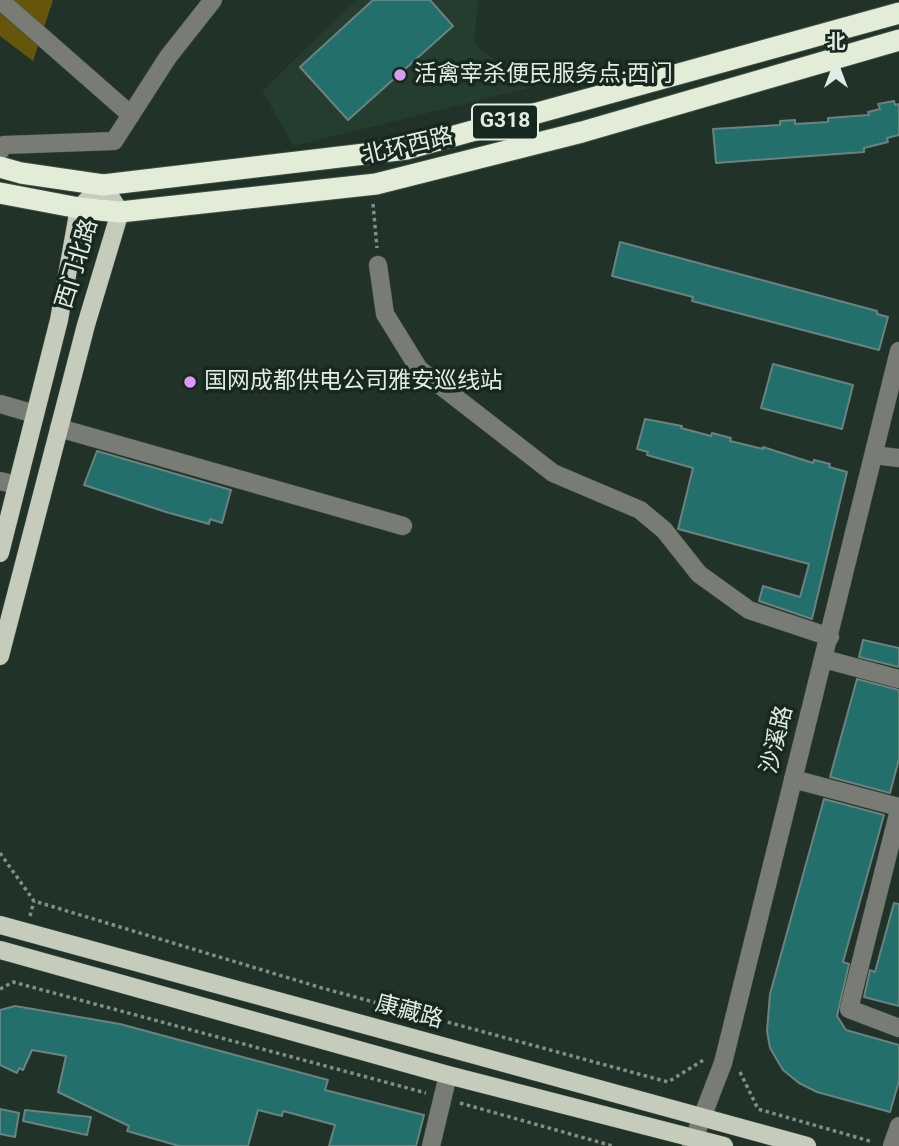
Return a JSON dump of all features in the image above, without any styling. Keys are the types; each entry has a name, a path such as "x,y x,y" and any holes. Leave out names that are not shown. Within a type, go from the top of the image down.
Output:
{"highway":[{"name":"北环西路","path":"0,167 21,173 103,185 407,149 899,13"},
{"name":"北环西路","path":"0,193 79,208 120,212 371,184 582,132 899,40"}],"main road":[{"name":"西门北路","path":"0,549 8,483 35,414 59,320 79,208 103,185 120,212 86,324 0,656"},
{"name":"康藏路","path":"0,925 807,1146"},
{"path":"0,950 692,1142 724,1146"}],"street":[{"path":"0,151 4,145 114,141 168,57 213,0"},
{"path":"0,1 131,115"},
{"path":"378,265 385,314 419,369 553,473 640,510 664,530 699,574 749,610 830,637"},
{"name":"沙溪路","path":"692,1142 723,1063 899,351"},
{"path":"0,404 35,414"},
{"path":"59,428 403,527"},
{"path":"874,455 899,458"},
{"path":"824,659 899,679"},
{"path":"793,779 899,809 849,1009 899,1028"},
{"path":"431,1146 448,1075"},
{"path":"892,1146 899,1126"}],"path":[{"path":"371,184 378,265"},
{"path":"0,853 34,901 323,988 668,1082 706,1058 738,1069 758,1109 885,1146"},
{"path":"0,989 13,982 612,1146"}],"shaded area":[{"path":"0,0 53,0 33,61 0,36"},
{"name":"活禽宰杀便民服务点·西门","path":"356,0 478,0 474,43 501,65 541,85 294,146 262,91"}],"building":[{"path":"373,0 430,0 453,26 348,120 300,67"},
{"path":"894,101 895,105 899,104 899,135 887,138 888,142 864,148 864,152 716,163 713,129 780,125 780,121 795,120 795,124 828,122 828,118 869,115 868,112 880,109 878,104"},
{"path":"620,242 877,311 877,314 888,317 879,350 692,301 693,297 612,276"},
{"path":"773,364 853,385 842,429 761,408"},
{"path":"645,419 682,426 681,428 711,436 712,433 731,438 730,441 763,447 813,463 814,460 830,464 829,467 847,472 812,619 759,601 763,586 800,597 809,564 678,529 693,468 647,455 648,452 637,449"},
{"path":"97,451 231,490 222,523 210,519 209,524 84,485"},
{"path":"863,640 899,648 899,667 859,657"},
{"path":"857,679 899,690 899,759 890,793 830,777"},
{"path":"824,799 884,815 843,962 849,964 837,1016 846,1030 899,1045 899,1081 890,1112 817,1092 799,1083 783,1070 770,1048 767,1031 770,994"},
{"path":"894,903 899,904 899,1006 864,997 870,970 875,972"},
{"path":"15,1006 120,1024 328,1080 325,1090 424,1115 416,1146 329,1146 335,1125 283,1111 282,1116 258,1110 248,1146 179,1146 127,1131 129,1126 58,1092 66,1056 32,1050 23,1070 19,1068 17,1073 0,1065 0,1010"},
{"path":"0,1109 19,1113 15,1137 0,1134"},
{"path":"25,1110 91,1117 87,1135 23,1121"}],"place":[{"name":"活禽宰杀便民服务点·西门","path":"400,75"},
{"name":"国网成都供电公司雅安巡线站","path":"190,382"}]}
